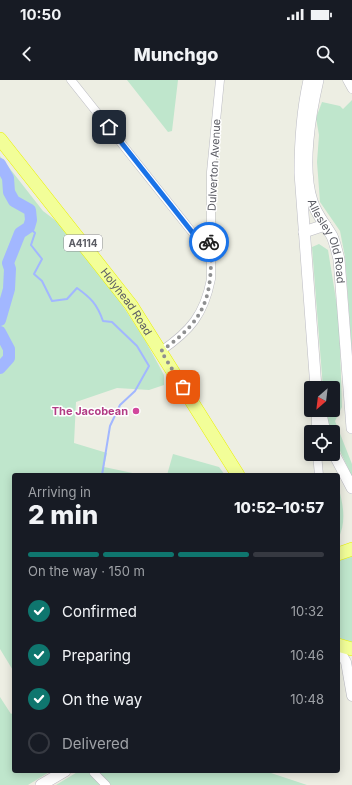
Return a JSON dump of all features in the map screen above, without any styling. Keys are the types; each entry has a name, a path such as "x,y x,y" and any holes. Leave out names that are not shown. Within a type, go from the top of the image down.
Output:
{"highway":[{"name":"Holyhead Road","path":"0,139 104,270 161,351 237,473"},
{"path":"340,646 352,649"}],"main road":[{"name":"Allesley Old Road","path":"309,80 302,110 300,142 304,232 315,381"},
{"name":"Allesley Old Road","path":"318,80 310,113 308,136 308,182 312,203 332,237 339,259 352,428"},
{"path":"304,232 325,225"},
{"path":"338,461 352,488"},
{"path":"41,785 62,773"}],"street":[{"path":"71,80 196,237 211,243"},
{"name":"Dulverton Avenue","path":"161,351 186,332 202,311 211,279 211,172 220,80"},
{"path":"347,80 352,89"},
{"path":"318,461 319,473"},
{"path":"340,652 346,662 352,696"},
{"path":"349,685 352,673"},
{"path":"94,773 106,785"}],"green space":[{"path":"127,80 178,80 172,131 168,132"},
{"path":"352,100 352,352 345,257 340,231 320,202 317,162 319,135 316,118 322,102 340,106 343,109"},
{"path":"0,156 43,211 63,226 108,283 145,340 164,375 164,385 149,390 117,388 76,402 74,443 107,453 104,467 132,473 12,473 12,669 0,649"},
{"path":"319,244 328,250 339,318 342,407 340,411 340,381 322,381 312,247"},
{"path":"326,417 337,417 335,421 337,425 328,425"},
{"path":"340,434 352,464 352,477 340,451"},
{"path":"173,454 219,467 224,473 168,473"},
{"path":"340,495 343,506 340,535"},
{"path":"352,554 352,646 340,643 340,557"},
{"path":"0,697 11,714 12,713 12,773 48,773 28,785 0,785"},
{"path":"76,773 271,773 307,785 56,785"}],"waterway":[{"path":"0,164 8,178 9,192 14,201 30,210 31,220 29,227 20,233 8,263 10,269 9,289 0,320"},
{"path":"29,227 35,233 31,245 42,259 34,274 42,281 52,301 67,299 77,288 93,302 103,321 112,322 137,346 149,366 135,391 120,405 110,426 102,473"},
{"path":"0,332 9,349 9,358 0,368"}],"way so far":[{"path":"183,387 161,351 186,332 202,311 211,279 211,243 209,242"}],"place":[{"name":"The Jacobean","path":"136,411"}],"route":[{"path":"109,127 196,237 203,241 209,242"}]}
